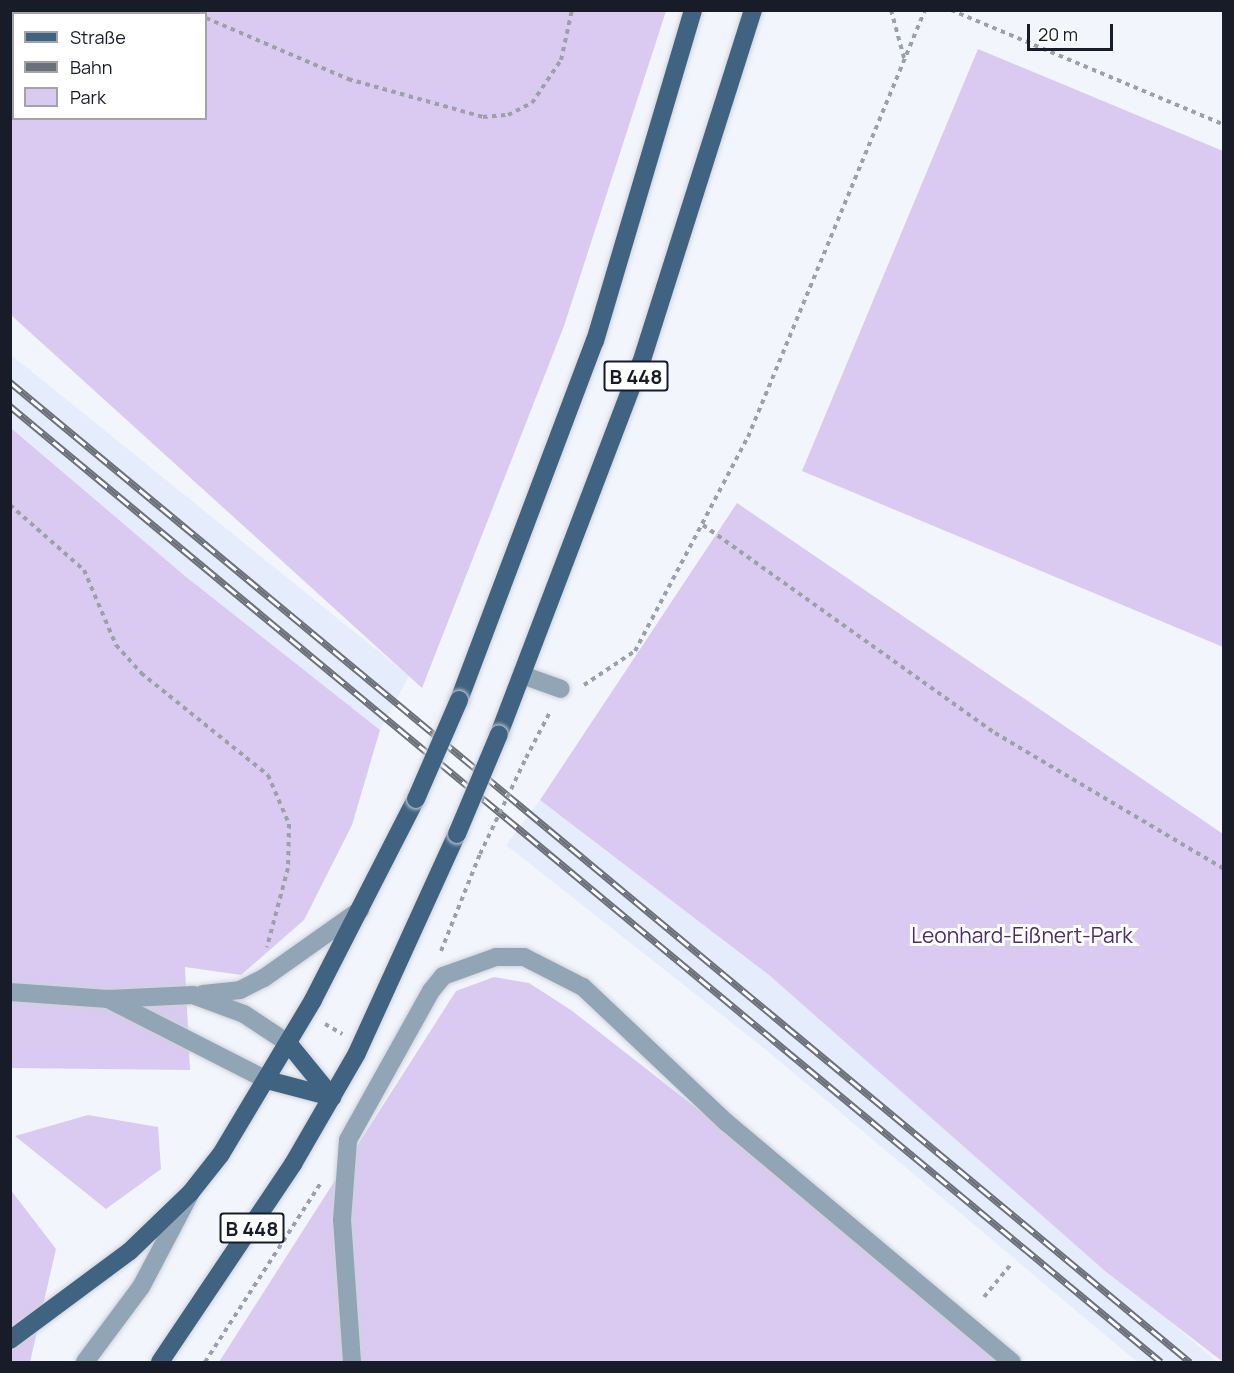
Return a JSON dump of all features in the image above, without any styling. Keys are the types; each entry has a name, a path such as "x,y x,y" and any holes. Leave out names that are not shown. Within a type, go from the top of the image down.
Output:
{"main road":[{"name":"B 448","path":"10,1340 99,1278 192,1191 267,1080 362,909 416,799 459,700 595,341 693,10"},
{"name":"B 448","path":"160,1362 332,1097 377,1016 457,834 499,734 641,363 753,10"},
{"path":"288,1043 332,1097"},
{"path":"267,1080 332,1097"}],"street":[{"path":"522,675 561,689"},
{"path":"10,992 108,999 222,994 258,981 362,909"},
{"path":"352,1362 342,1220 348,1140 443,976 478,961 524,957 583,987 727,1123 1012,1362"},
{"path":"194,995 244,1014 288,1043"},
{"path":"108,999 267,1080"},
{"path":"86,1362 141,1287 192,1191"}],"path":[{"path":"207,18 348,79 483,117 508,115 532,103 561,60 572,10"},
{"path":"891,10 904,59"},
{"path":"443,976 438,957 480,854 561,689 586,684 634,651 748,437 925,10"},
{"path":"951,10 1224,125"},
{"path":"10,504 84,570 116,645 141,673 268,775 288,824 288,868 258,981"},
{"path":"703,525 996,733 1224,869"},
{"path":"205,1362 322,1181"},
{"path":"984,1297 1012,1263"}],"shaded area":[{"path":"10,354 409,676 380,730 185,576 11,427"},
{"path":"540,800 769,975 1217,1362 1137,1362 765,1049 506,845"}],"green space":[{"path":"11,10 666,11 564,326 422,688 11,315"},
{"path":"978,49 1223,151 1223,647 802,471"},
{"path":"10,427 185,576 380,730 352,825 304,920 241,975 185,967 190,1070 11,1068"},
{"name":"Leonhard-Eißnert-Park","path":"737,503 1223,834 1223,1362 1105,1271 769,975 540,800"},
{"path":"494,977 529,983 571,1010 1021,1362 219,1362 456,991"},
{"path":"88,1115 158,1127 161,1169 106,1209 15,1136"},
{"path":"10,1189 56,1249 30,1362 11,1362"}],"railway":[{"path":"10,382 1190,1362"},
{"path":"10,406 1161,1362"}]}
